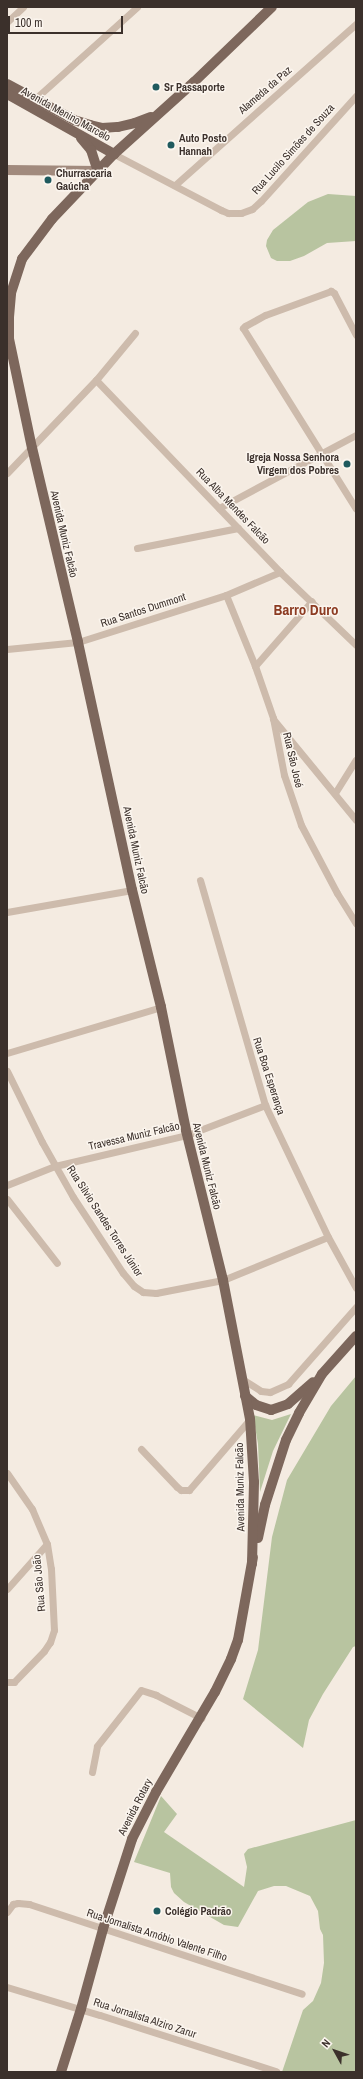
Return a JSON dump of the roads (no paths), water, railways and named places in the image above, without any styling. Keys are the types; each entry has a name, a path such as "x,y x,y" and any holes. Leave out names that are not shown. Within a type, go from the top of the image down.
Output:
{"main road":[{"name":"Avenida Muniz Falcão","path":"252,1564 254,1482 250,1418 241,1379 223,1280 187,1135 161,1007 132,890 78,642 32,448 8,338 11,293 22,259 52,219 114,154 272,7"},
{"name":"Avenida Menino Marcelo","path":"7,84 36,98 74,120 102,128 135,123 158,114"},
{"name":"Avenida Menino Marcelo","path":"7,94 114,154"},
{"path":"7,170 98,171 91,150 74,131"},
{"path":"245,1396 264,1408 271,1410 288,1404 322,1374 356,1336"},
{"path":"252,1564 264,1505 286,1440 305,1402 322,1374"},
{"name":"Avenida Rotary","path":"61,2072 81,2009 103,1929 137,1827 156,1792 201,1718 222,1678 238,1640 252,1564"}],"street":[{"path":"7,22 23,7"},
{"path":"36,98 137,7"},
{"name":"Alameda da Paz","path":"175,185 356,24"},
{"name":"Rua Lucilo Simões de Souza","path":"114,154 228,213 241,213 252,209 356,96"},
{"path":"356,335 332,291 265,315 243,328 320,454 356,509"},
{"path":"7,473 96,380 135,333"},
{"name":"Rua Alba Mendes Falcão","path":"96,380 280,572 312,601 356,645"},
{"path":"219,508 356,435"},
{"path":"137,548 238,528"},
{"name":"Rua Santos Dummont","path":"7,649 78,642 226,595 280,572"},
{"name":"Rua São José","path":"226,595 255,666 273,718 284,775 301,825 337,893 356,923"},
{"path":"255,666 312,601"},
{"path":"273,718 356,820"},
{"path":"335,793 356,760"},
{"name":"Rua Boa Esperança","path":"200,880 265,1105 328,1237 356,1288"},
{"path":"9,914 132,890"},
{"path":"7,1053 161,1007"},
{"name":"Rua Silvio Sandes Torres Júnior","path":"7,1071 55,1166 73,1197 123,1273 139,1290 150,1294 223,1280 328,1237"},
{"name":"Travessa Muniz Falcão","path":"7,1185 55,1166 187,1135 265,1105"},
{"path":"7,1199 57,1263"},
{"path":"241,1379 262,1391 270,1392 285,1386 356,1307"},
{"path":"141,1449 177,1487 181,1490 189,1490 250,1418"},
{"name":"Rua São João","path":"7,1473 32,1509 47,1544 51,1569 53,1635 44,1651 14,1682 8,1682"},
{"path":"7,1589 47,1544"},
{"path":"92,1772 97,1746 141,1690 156,1695 201,1718"},
{"name":"Rua Jornalista Arnóbio Valente Filho","path":"7,1912 13,1904 23,1903 302,1994"},
{"name":"Rua Jornalista Alziro Zarur","path":"7,1987 276,2071"}],"place":[{"name":"Sr Passaporte","path":"156,87"},
{"name":"Auto Posto Hannah","path":"171,145"},
{"name":"Churrascaria Gaúcha","path":"48,180"},
{"name":"Igreja Nossa Senhora Virgem dos Pobres","path":"347,464"},
{"name":"Colégio Padrão","path":"157,1911"}],"district":[{"name":"Barro Duro","path":"306,610"}]}
